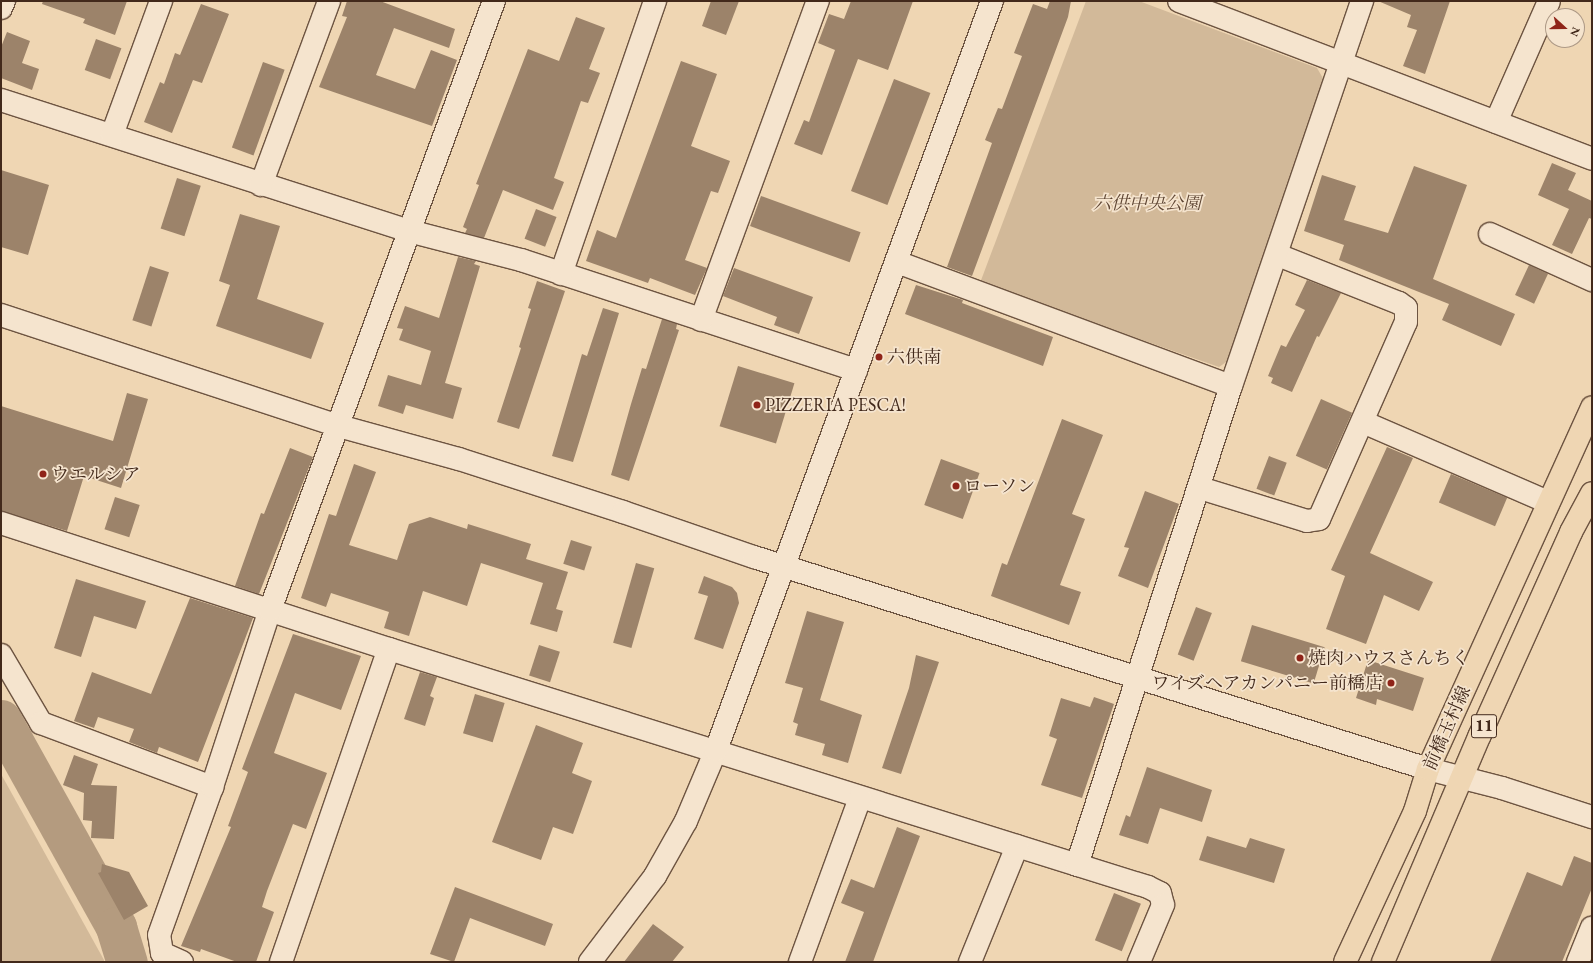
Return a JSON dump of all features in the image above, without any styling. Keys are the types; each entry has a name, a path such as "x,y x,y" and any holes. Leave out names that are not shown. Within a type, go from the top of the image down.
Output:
{"main road":[{"name":"前橋玉村線","path":"1345,962 1415,811 1428,770 1548,502 1592,408"},
{"name":"前橋玉村線","path":"1383,962 1445,822 1460,778 1570,532 1592,493"}],"street":[{"path":"1,8 4,1"},
{"path":"112,136 161,1"},
{"path":"261,185 329,1"},
{"path":"182,962 162,953 159,935 212,787 270,610 339,426 494,1"},
{"path":"561,274 655,1"},
{"path":"700,320 818,1"},
{"path":"590,962 630,914 655,876 686,821 716,750 992,1"},
{"path":"1077,865 1139,679 1231,386 1278,254 1338,63 1362,1"},
{"path":"1496,122 1549,1"},
{"path":"1193,3 1338,63 1592,159"},
{"path":"1,100 261,185 409,231 561,274 856,370"},
{"path":"1490,234 1592,280"},
{"path":"1200,488 1313,522 1323,514 1406,322 1406,308 1278,254"},
{"path":"897,262 1231,386"},
{"path":"1,316 339,426 459,459 783,566 1139,679 1428,770 1592,817"},
{"path":"1363,422 1548,502"},
{"path":"1,523 390,649 716,750 860,798 1148,887 1160,893 1161,912 1139,962"},
{"path":"281,962 390,649"},
{"path":"1,656 41,723 212,787"},
{"path":"800,962 860,798"},
{"path":"970,962 1017,846"},
{"path":"1578,962 1592,928"}],"green space":[{"name":"六供中央公園","path":"1086,1 1139,1 1317,68 1324,80 1229,360 1219,367 980,283"},
{"path":"1,774 104,960 104,962 1,962"}],"building":[{"path":"43,1 127,1 115,35 83,23 85,19 42,4"},
{"path":"347,1 380,1 455,29 449,48 394,28 376,75 415,89 431,50 457,60 432,126 319,87 347,17 342,16"},
{"path":"711,1 739,1 726,35 702,26"},
{"path":"851,1 913,1 888,70 858,59 822,155 794,144 804,120 809,122 835,50 818,43 829,14 844,19"},
{"path":"1050,1 1071,1 1068,17 972,276 947,267 992,143 985,140 998,108 1002,109 1022,56 1014,53 1033,4 1047,9"},
{"path":"1378,1 1450,1 1425,74 1403,66 1417,30 1407,27 1411,15"},
{"path":"201,4 229,14 202,83 193,80 172,133 144,122 160,82 164,84 175,53 180,55"},
{"path":"576,17 605,28 589,69 600,73 588,103 581,101 554,178 564,182 553,210 503,190 484,238 465,233 467,229 463,227 479,185 476,184 528,49 559,61"},
{"path":"7,32 30,41 22,63 39,69 32,90 1,78 1,47"},
{"path":"96,39 121,48 110,79 85,70"},
{"path":"681,61 717,74 691,146 730,161 718,193 711,191 685,260 707,268 695,295 650,278 648,283 586,261 597,230 616,238"},
{"path":"263,62 285,70 253,155 232,148"},
{"path":"894,79 930,93 887,205 851,191"},
{"path":"1552,163 1576,173 1568,190 1592,201 1592,219 1589,218 1572,254 1552,245 1569,209 1538,195"},
{"path":"1414,166 1467,185 1433,279 1515,314 1501,346 1442,320 1449,304 1339,260 1344,245 1304,231 1322,175 1356,186 1344,220 1388,233"},
{"path":"1,170 49,185 28,255 1,247"},
{"path":"177,178 201,186 184,236 161,228"},
{"path":"761,196 861,232 850,262 750,226"},
{"path":"536,209 557,217 545,247 525,239"},
{"path":"240,214 280,226 257,299 324,323 311,359 216,326 230,285 219,281"},
{"path":"458,257 476,261 474,264 480,266 445,383 462,388 453,419 406,405 403,414 378,406 388,375 421,385 431,351 399,340 403,329 397,328 405,306 439,318"},
{"path":"1529,265 1548,274 1534,304 1515,295"},
{"path":"150,266 169,272 151,326 132,320"},
{"path":"734,268 813,297 799,334 774,325 777,317 723,296"},
{"path":"1307,280 1341,293 1319,337 1317,336 1292,392 1271,383 1273,378 1268,376 1281,345 1286,347 1305,310 1295,305"},
{"path":"537,281 565,291 519,429 497,422 521,348 519,347 531,309 528,308"},
{"path":"916,285 963,300 962,303 1053,337 1043,366 905,314"},
{"path":"603,308 619,313 573,462 552,456 582,354 587,356"},
{"path":"662,319 677,324 676,329 679,330 629,481 611,475 642,368 646,369"},
{"name":"PIZZERIA PESCA!","path":"738,366 794,383 776,443 720,426"},
{"name":"ウエルシア","path":"127,393 148,399 121,488 84,476 67,531 1,511 1,406 113,441"},
{"path":"1321,399 1352,413 1327,469 1296,456"},
{"path":"1062,419 1103,435 1072,514 1085,519 1060,585 1081,592 1069,625 991,596 1002,563 1007,565"},
{"path":"1387,447 1413,458 1370,553 1433,582 1419,611 1384,595 1366,644 1326,629 1345,576 1331,570"},
{"path":"290,448 313,457 259,594 235,586 261,513 264,514"},
{"path":"1269,456 1287,463 1274,495 1256,489"},
{"path":"941,459 980,473 963,519 924,505"},
{"path":"354,464 376,472 349,545 397,560 409,524 430,517 467,529 468,524 531,544 526,559 568,572 556,609 563,611 557,632 530,624 543,583 481,563 467,606 423,591 409,636 384,628 389,612 331,593 326,607 301,598 329,514 336,516"},
{"path":"1451,474 1507,498 1495,526 1439,503"},
{"path":"1145,491 1179,504 1148,588 1118,576 1129,548 1124,547"},
{"path":"115,497 140,505 129,537 104,529"},
{"path":"571,540 592,547 584,571 563,564"},
{"path":"636,563 654,568 631,648 613,643"},
{"path":"704,576 732,587 737,593 739,603 723,649 694,639 708,596 698,593"},
{"path":"76,579 146,601 136,629 94,616 81,657 54,648"},
{"path":"190,598 253,618 198,762 159,747 157,753 129,742 134,729 98,717 94,728 74,721 92,672 151,694"},
{"path":"1196,607 1212,613 1194,661 1178,655"},
{"path":"807,611 844,622 820,700 862,715 848,763 822,755 825,744 795,735 798,724 793,722 803,688 785,683"},
{"path":"1252,625 1325,647 1314,684 1241,661"},
{"path":"293,634 361,656 341,710 295,693 274,753 327,773 306,829 293,824 267,891 262,907 274,912 256,962 237,962 201,949 200,952 181,946 231,827 228,826 248,772 242,769"},
{"path":"539,645 560,652 550,682 529,675"},
{"path":"916,655 939,662 901,774 882,768 909,688"},
{"name":"ワイズヘアカンパニー前橋店","path":"1368,660 1424,678 1413,711 1377,699 1376,705 1356,698"},
{"path":"420,672 437,677 430,696 434,698 425,726 404,719"},
{"path":"475,694 505,703 493,742 463,733"},
{"path":"1094,697 1114,704 1082,798 1041,785 1057,739 1049,736 1061,698 1090,707"},
{"path":"536,725 583,743 572,773 592,781 573,834 553,827 541,860 492,842"},
{"path":"74,755 98,764 91,785 117,786 114,839 91,838 92,821 83,820 84,793 63,785"},
{"path":"1147,767 1212,790 1202,822 1160,808 1148,844 1119,835 1126,815 1130,817"},
{"path":"897,827 920,836 873,962 845,962 864,912 841,903 851,879 874,888"},
{"path":"1207,836 1246,848 1250,838 1285,849 1274,883 1199,860"},
{"path":"1574,856 1592,863 1592,888 1562,962 1490,962 1527,872 1562,886"},
{"path":"102,864 129,872 148,906 124,920 98,873 101,872"},
{"path":"455,887 553,924 545,946 470,918 454,962 430,954"},
{"path":"1114,893 1141,904 1122,951 1095,940"},
{"path":"653,924 684,947 672,962 624,962"}],"waterway":[{"path":"1,720 116,927 127,962"}],"place":[{"name":"六供南","path":"879,357"},
{"name":"PIZZERIA PESCA!","path":"757,405"},
{"name":"ウエルシア","path":"43,474"},
{"name":"ローソン","path":"956,486"},
{"name":"焼肉ハウスさんちく","path":"1300,658"},
{"name":"ワイズヘアカンパニー前橋店","path":"1391,683"}]}
